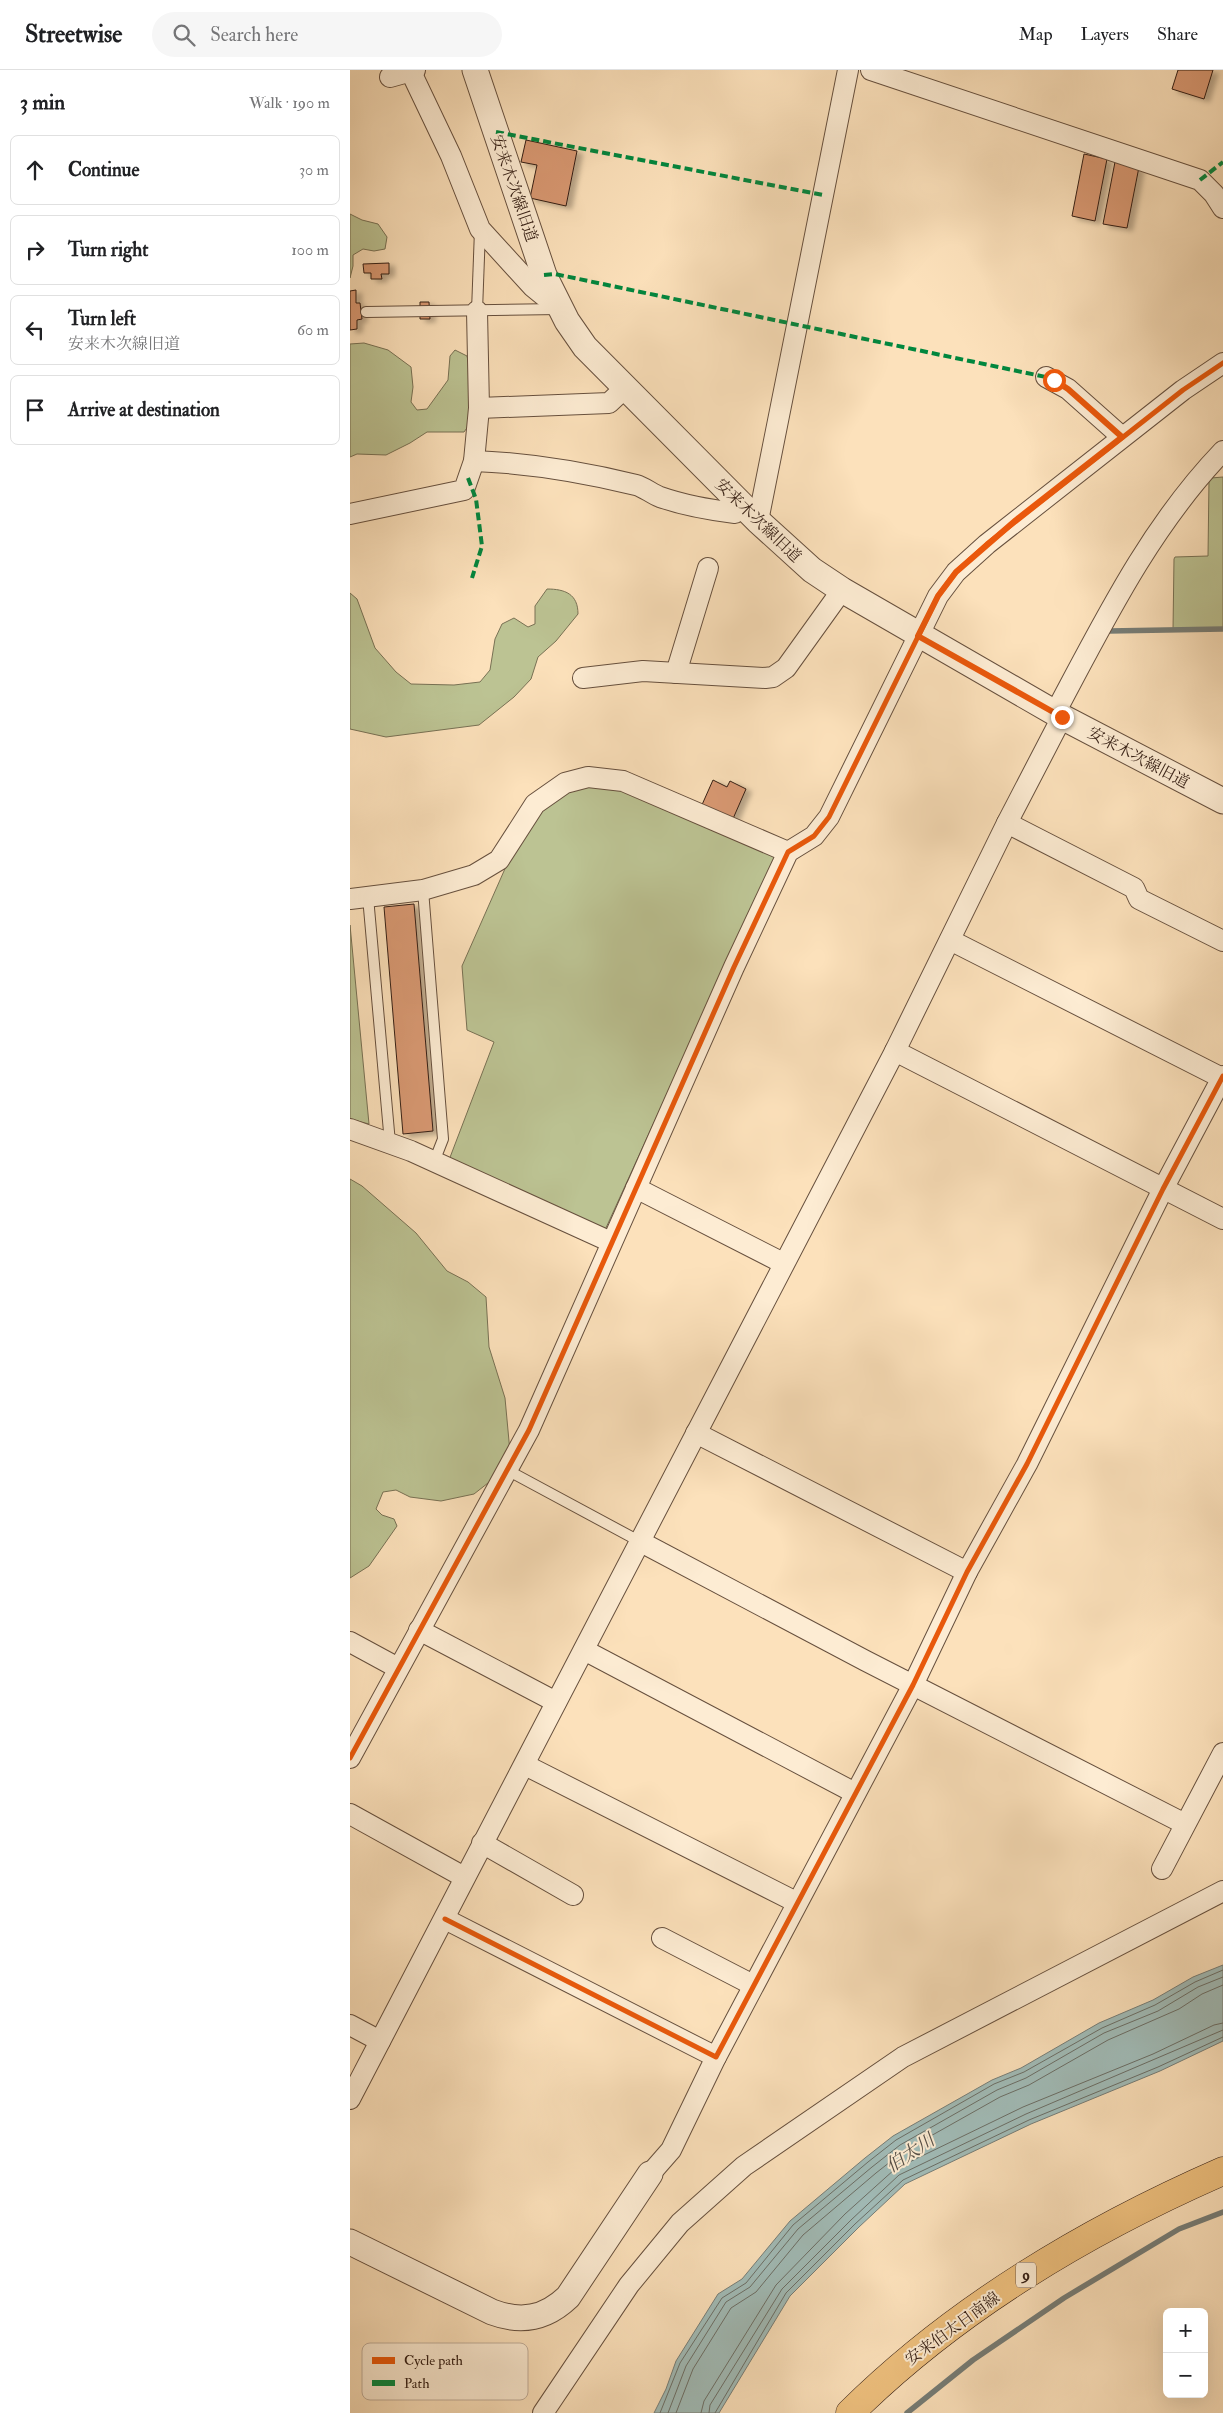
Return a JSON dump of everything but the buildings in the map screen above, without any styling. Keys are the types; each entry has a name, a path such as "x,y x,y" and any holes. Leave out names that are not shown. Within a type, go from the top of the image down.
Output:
{"main road":[{"name":"安来伯太日南線","path":"850,2413 884,2380 948,2327 1021,2278 1126,2218 1212,2176"}],"street":[{"name":"安来木次線旧道","path":"475,70 544,275 560,309 585,346 751,514 812,570 842,590 918,636 1059,715 1223,800"},
{"path":"474,461 508,462 590,476 639,486 660,497 719,511 751,514 848,70"},
{"path":"871,70 1200,180 1207,185 1223,208"},
{"path":"390,77 412,71 451,156 480,228 533,288 560,309"},
{"path":"350,514 464,490 474,461 480,408 477,311"},
{"path":"352,1746 398,1668 529,1430 610,1242 788,852 814,836 829,817 938,596 956,572 1016,520 1183,390 1223,363"},
{"path":"1046,377 1068,389 1122,437"},
{"path":"480,408 609,403 625,388"},
{"path":"350,2099 445,1919 464,1877 525,1765 783,1262 895,1051 1132,570 1202,473 1223,451"},
{"path":"1202,473 1223,474"},
{"path":"676,673 708,568"},
{"path":"583,678 643,671 773,677 786,668 842,590"},
{"path":"359,898 423,890 474,875 499,860 535,804 565,783 588,777 623,781 788,852"},
{"path":"1007,822 1134,888 1139,899 1223,941"},
{"path":"350,2242 492,2312 515,2319 532,2318 546,2314 568,2297 650,2174 671,2150 716,2057 796,1902 913,1685 967,1572 1027,1464 1163,1189 1222,1077 950,940"},
{"path":"895,1051 1223,1220"},
{"path":"350,1130 390,1143 610,1242"},
{"path":"636,1188 783,1262"},
{"path":"696,1433 967,1572"},
{"path":"639,1541 913,1685 1185,1824"},
{"path":"419,1630 556,1702"},
{"path":"350,1642 398,1668"},
{"path":"584,1650 855,1793"},
{"path":"1162,1869 1223,1754"},
{"path":"525,1765 796,1902"},
{"path":"350,1814 464,1877"},
{"path":"482,1843 573,1895"},
{"path":"543,2413 629,2285 680,2223 744,2166 903,2057 1223,1891"},
{"path":"445,1919 716,2057"},
{"path":"662,1938 753,1986"},
{"path":"350,2024 380,2041"},
{"path":"1212,2176 1223,2161"}],"lane":[{"path":"477,311 480,228"},
{"path":"366,312 560,309"},
{"path":"423,890 443,1139 434,1162"},
{"path":"359,898 390,1143"},
{"path":"507,1470 639,1541"}],"green space":[{"path":"350,214 362,220 378,224 387,237 385,249 374,251 363,249 353,255 350,278"},
{"path":"364,343 388,350 411,367 413,387 411,402 417,410 427,409 448,380 450,356 455,350 467,356 473,382 474,418 464,432 427,432 386,455 357,454 350,457 350,344"},
{"path":"1223,477 1223,629 1173,630 1174,559 1175,557 1208,556 1209,480 1211,478"},
{"path":"547,589 559,590 573,597 578,614 556,641 538,657 531,679 514,697 479,725 386,737 350,729 350,593 357,599 375,648 396,672 411,684 454,685 480,682 490,670 495,639 502,624 514,618 528,627 535,624 535,606"},
{"path":"583,782 625,790 775,857 605,1230 449,1160 494,1042 467,1030 462,966 523,828 531,815"},
{"path":"350,925 369,1124 350,1119"},
{"path":"350,1179 362,1186 416,1233 447,1271 468,1282 486,1297 489,1347 505,1398 510,1452 502,1472 474,1494 441,1501 410,1497 396,1490 383,1492 376,1509 382,1515 394,1519 397,1526 369,1566 350,1578"}],"water":[{"name":"伯太川","path":"1223,1965 1223,2041 1160,2071 1031,2124 905,2184 790,2296 719,2413 654,2413 666,2389 676,2361 718,2294 742,2279 790,2221 865,2158 893,2136 992,2080 1021,2068 1099,2023 1153,2000 1193,1977"}],"waterway":[{"path":"1109,631 1223,629"},
{"path":"907,2413 973,2360 1064,2298 1179,2229 1223,2212"}],"marked path":[{"path":"496,132 823,195"},
{"path":"1200,180 1223,162"},
{"path":"544,275 555,274 1046,377"},
{"path":"468,478 476,499 482,546 472,578"}],"cycle path":[{"path":"350,1758 529,1430 734,967 788,852 814,836 829,817 938,596 956,572 987,544 1183,390 1223,363"},
{"path":"445,1919 716,2057 913,1685 967,1572 1027,1464 1163,1189 1223,1076"}],"route":[{"path":"1054,380 1061,383 1122,437 1016,520 956,572 938,596 918,636 1062,717"}]}
